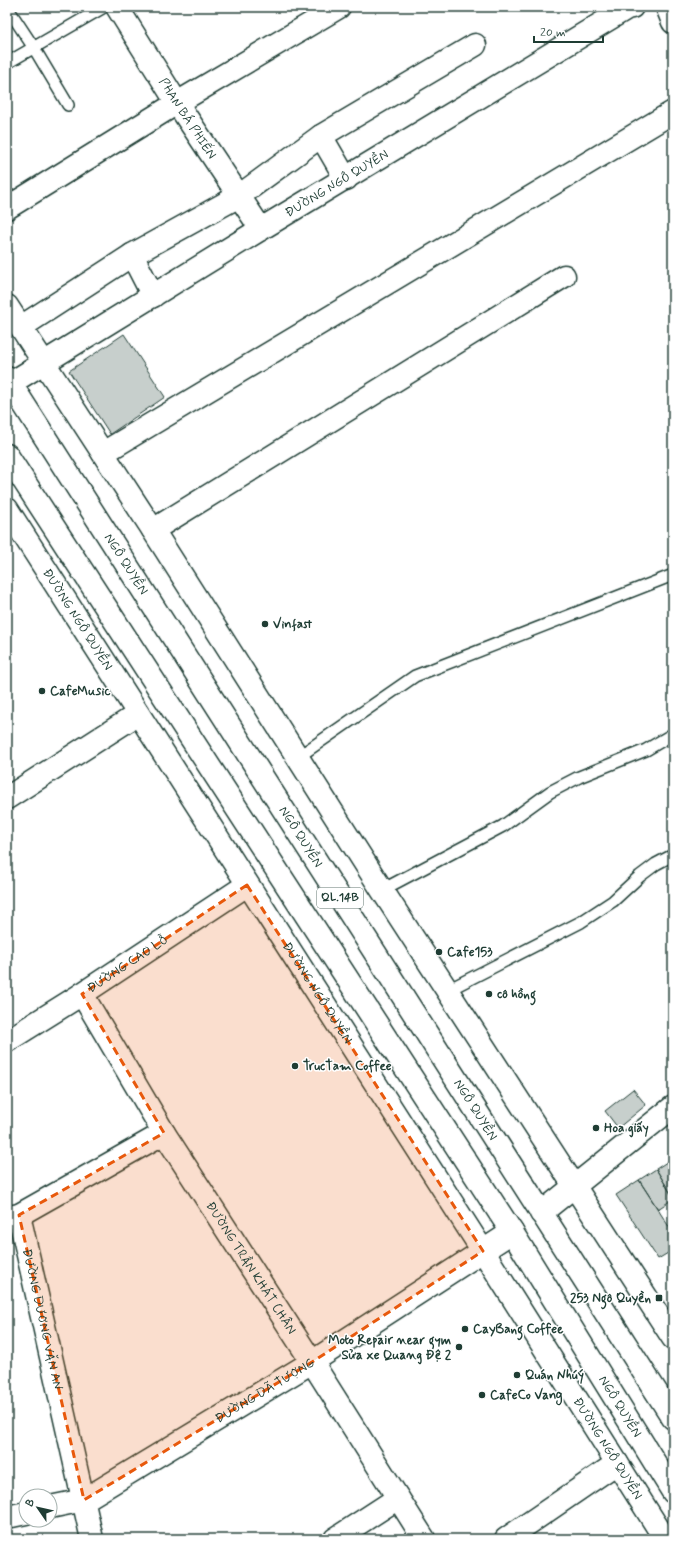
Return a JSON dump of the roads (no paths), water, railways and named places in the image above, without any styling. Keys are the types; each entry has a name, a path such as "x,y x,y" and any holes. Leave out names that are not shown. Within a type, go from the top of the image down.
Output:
{"main road":[{"name":"PHAN BÁ PHIẾN","path":"117,7 177,104 261,230"},
{"path":"7,208 338,7"},
{"name":"ĐƯỜNG NGÔ QUYỀN","path":"9,381 44,363 627,8 632,7"},
{"path":"667,7 673,22"},
{"path":"21,327 132,255 239,196 321,136 475,45"},
{"path":"103,453 673,112"},
{"path":"321,136 346,179"},
{"path":"132,255 153,296"},
{"path":"153,530 564,276"},
{"path":"7,306 153,530 382,890 673,1338"},
{"name":"NGÔ QUYỀN","path":"9,381 673,1418"},
{"name":"NGÔ QUYỀN","path":"7,455 512,1232 673,1492"},
{"name":"ĐƯỜNG NGÔ QUYỀN","path":"7,510 483,1251 666,1539"},
{"path":"7,798 138,714"},
{"name":"ĐƯỜNG CAO LỖ","path":"7,1041 82,994 247,885"},
{"name":"ĐƯỜNG TRẦN KHÁT CHÂN","path":"82,994 164,1133 424,1539"},
{"path":"541,1213 673,1107"},
{"name":"ĐƯỜNG DƯƠNG VĂN AN","path":"92,1539 84,1500 13,1216 164,1133"},
{"name":"ĐƯỜNG DÃ TƯỢNG","path":"58,1505 84,1500 312,1362 512,1232"},
{"path":"506,1539 617,1463"},
{"path":"335,1539 398,1498"},
{"path":"7,1517 18,1515"}],"lane":[{"path":"7,7 34,48 68,105"},
{"path":"7,63 104,7"},
{"path":"298,757 415,676 673,575"},
{"path":"382,890 503,826 550,792 579,777 646,750 673,734"},
{"path":"448,990 581,922 613,901 640,876 656,864 673,855"}],"place":[{"name":"Vinfast","path":"265,624"},
{"name":"CafeMusic","path":"42,691"},
{"name":"Cafe153","path":"439,952"},
{"name":"cô hồng","path":"489,994"},
{"name":"TrucTam Coffee","path":"295,1066"},
{"name":"Hoa giấy","path":"596,1128"},
{"name":"253 Ngô Quyền","path":"659,1298"},
{"name":"CayBang Coffee","path":"465,1329"},
{"name":"Moto Repair near gym Sửa xe Quang Đệ 2","path":"459,1347"},
{"name":"Quán Nhúý","path":"517,1375"},
{"name":"CafeCo Vang","path":"482,1395"}]}
